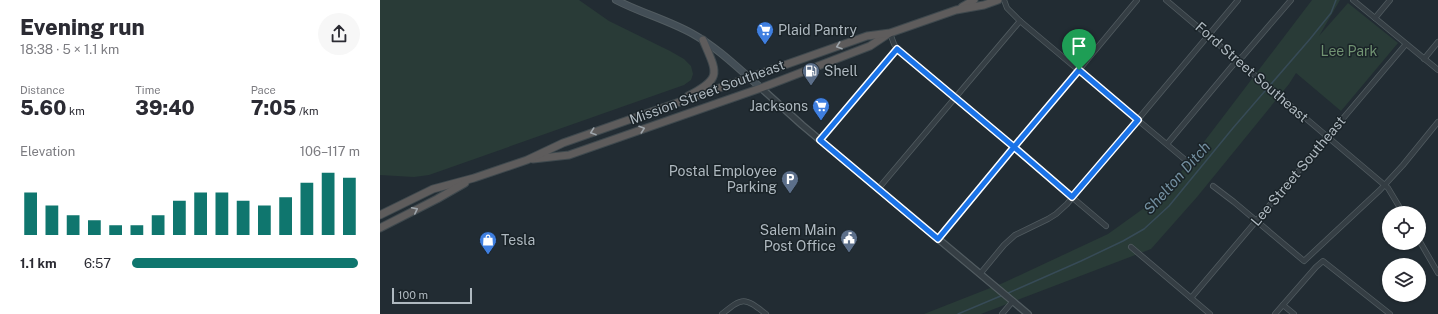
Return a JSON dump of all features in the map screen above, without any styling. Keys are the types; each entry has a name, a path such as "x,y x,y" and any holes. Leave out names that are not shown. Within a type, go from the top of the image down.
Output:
{"highway":[{"name":"Mission Street Southeast","path":"956,10 974,0"},
{"path":"956,10 983,0"},
{"name":"Mission Street Southeast","path":"380,215 433,189 474,178 527,160 563,143 867,36 890,33 956,10 984,5 998,0"},
{"name":"Mission Street Southeast","path":"527,160 569,155 761,88 870,46 890,33"},
{"path":"670,105 706,86 711,81 714,74 713,64 703,40"},
{"name":"Mission Street Southeast","path":"380,228 474,178"}],"main road":[{"path":"616,0 674,24 703,40 761,88"}],"street":[{"path":"1004,0 1007,8 1020,21 1190,163"},
{"path":"938,239 1137,0"},
{"name":"Ford Street Southeast","path":"1166,0 1384,185 1391,192 1400,206"},
{"path":"980,274 1004,245 1015,235 1056,214 1138,120 1238,0"},
{"path":"1167,144 1290,0"},
{"path":"1353,0 1438,70"},
{"path":"1375,18 1390,0"},
{"path":"878,189 1020,21"},
{"path":"890,33 897,49 1106,226"},
{"path":"1424,59 1438,42"},
{"name":"Lee Street Southeast","path":"1191,298 1406,44"},
{"path":"820,140 897,49"},
{"path":"761,88 820,140 1028,314"},
{"path":"1213,186 1304,261 1384,185 1403,165 1438,122"},
{"path":"1131,247 1207,313"},
{"path":"1425,250 1438,273"},
{"path":"1275,314 1316,267 1323,262 1390,314"},
{"path":"722,314 736,302 745,301 752,303 766,314"},
{"path":"1002,314 1013,301"},
{"path":"1283,305 1294,314"}],"green space":[{"path":"380,0 579,0 609,21 684,59 691,66 693,74 691,80 684,85 429,175 414,177 380,175"},
{"name":"Lee Park","path":"1312,0 1340,0 1319,36 1348,3 1398,43 1341,111 1296,73 1289,84 1197,197 1151,249 981,314 924,314 1003,283 1108,234 1165,193"}],"waterway":[{"name":"Shelton Ditch","path":"1006,294 1081,261 1144,229 1169,206 1233,128 1310,39 1331,13 1336,0"},
{"name":"Shelton Ditch","path":"958,314 1003,295"}],"place":[{"name":"Plaid Pantry","path":"765,45"},
{"name":"Shell","path":"811,86"},
{"name":"Jacksons","path":"821,121"},
{"name":"Postal Employee Parking","path":"790,194"},
{"name":"Salem Main Post Office","path":"849,253"},
{"name":"Tesla","path":"488,255"}],"route":[{"path":"1079,70 1014,147 897,49 820,140 938,239 1014,147 1072,197 1138,120 1079,70"}]}
